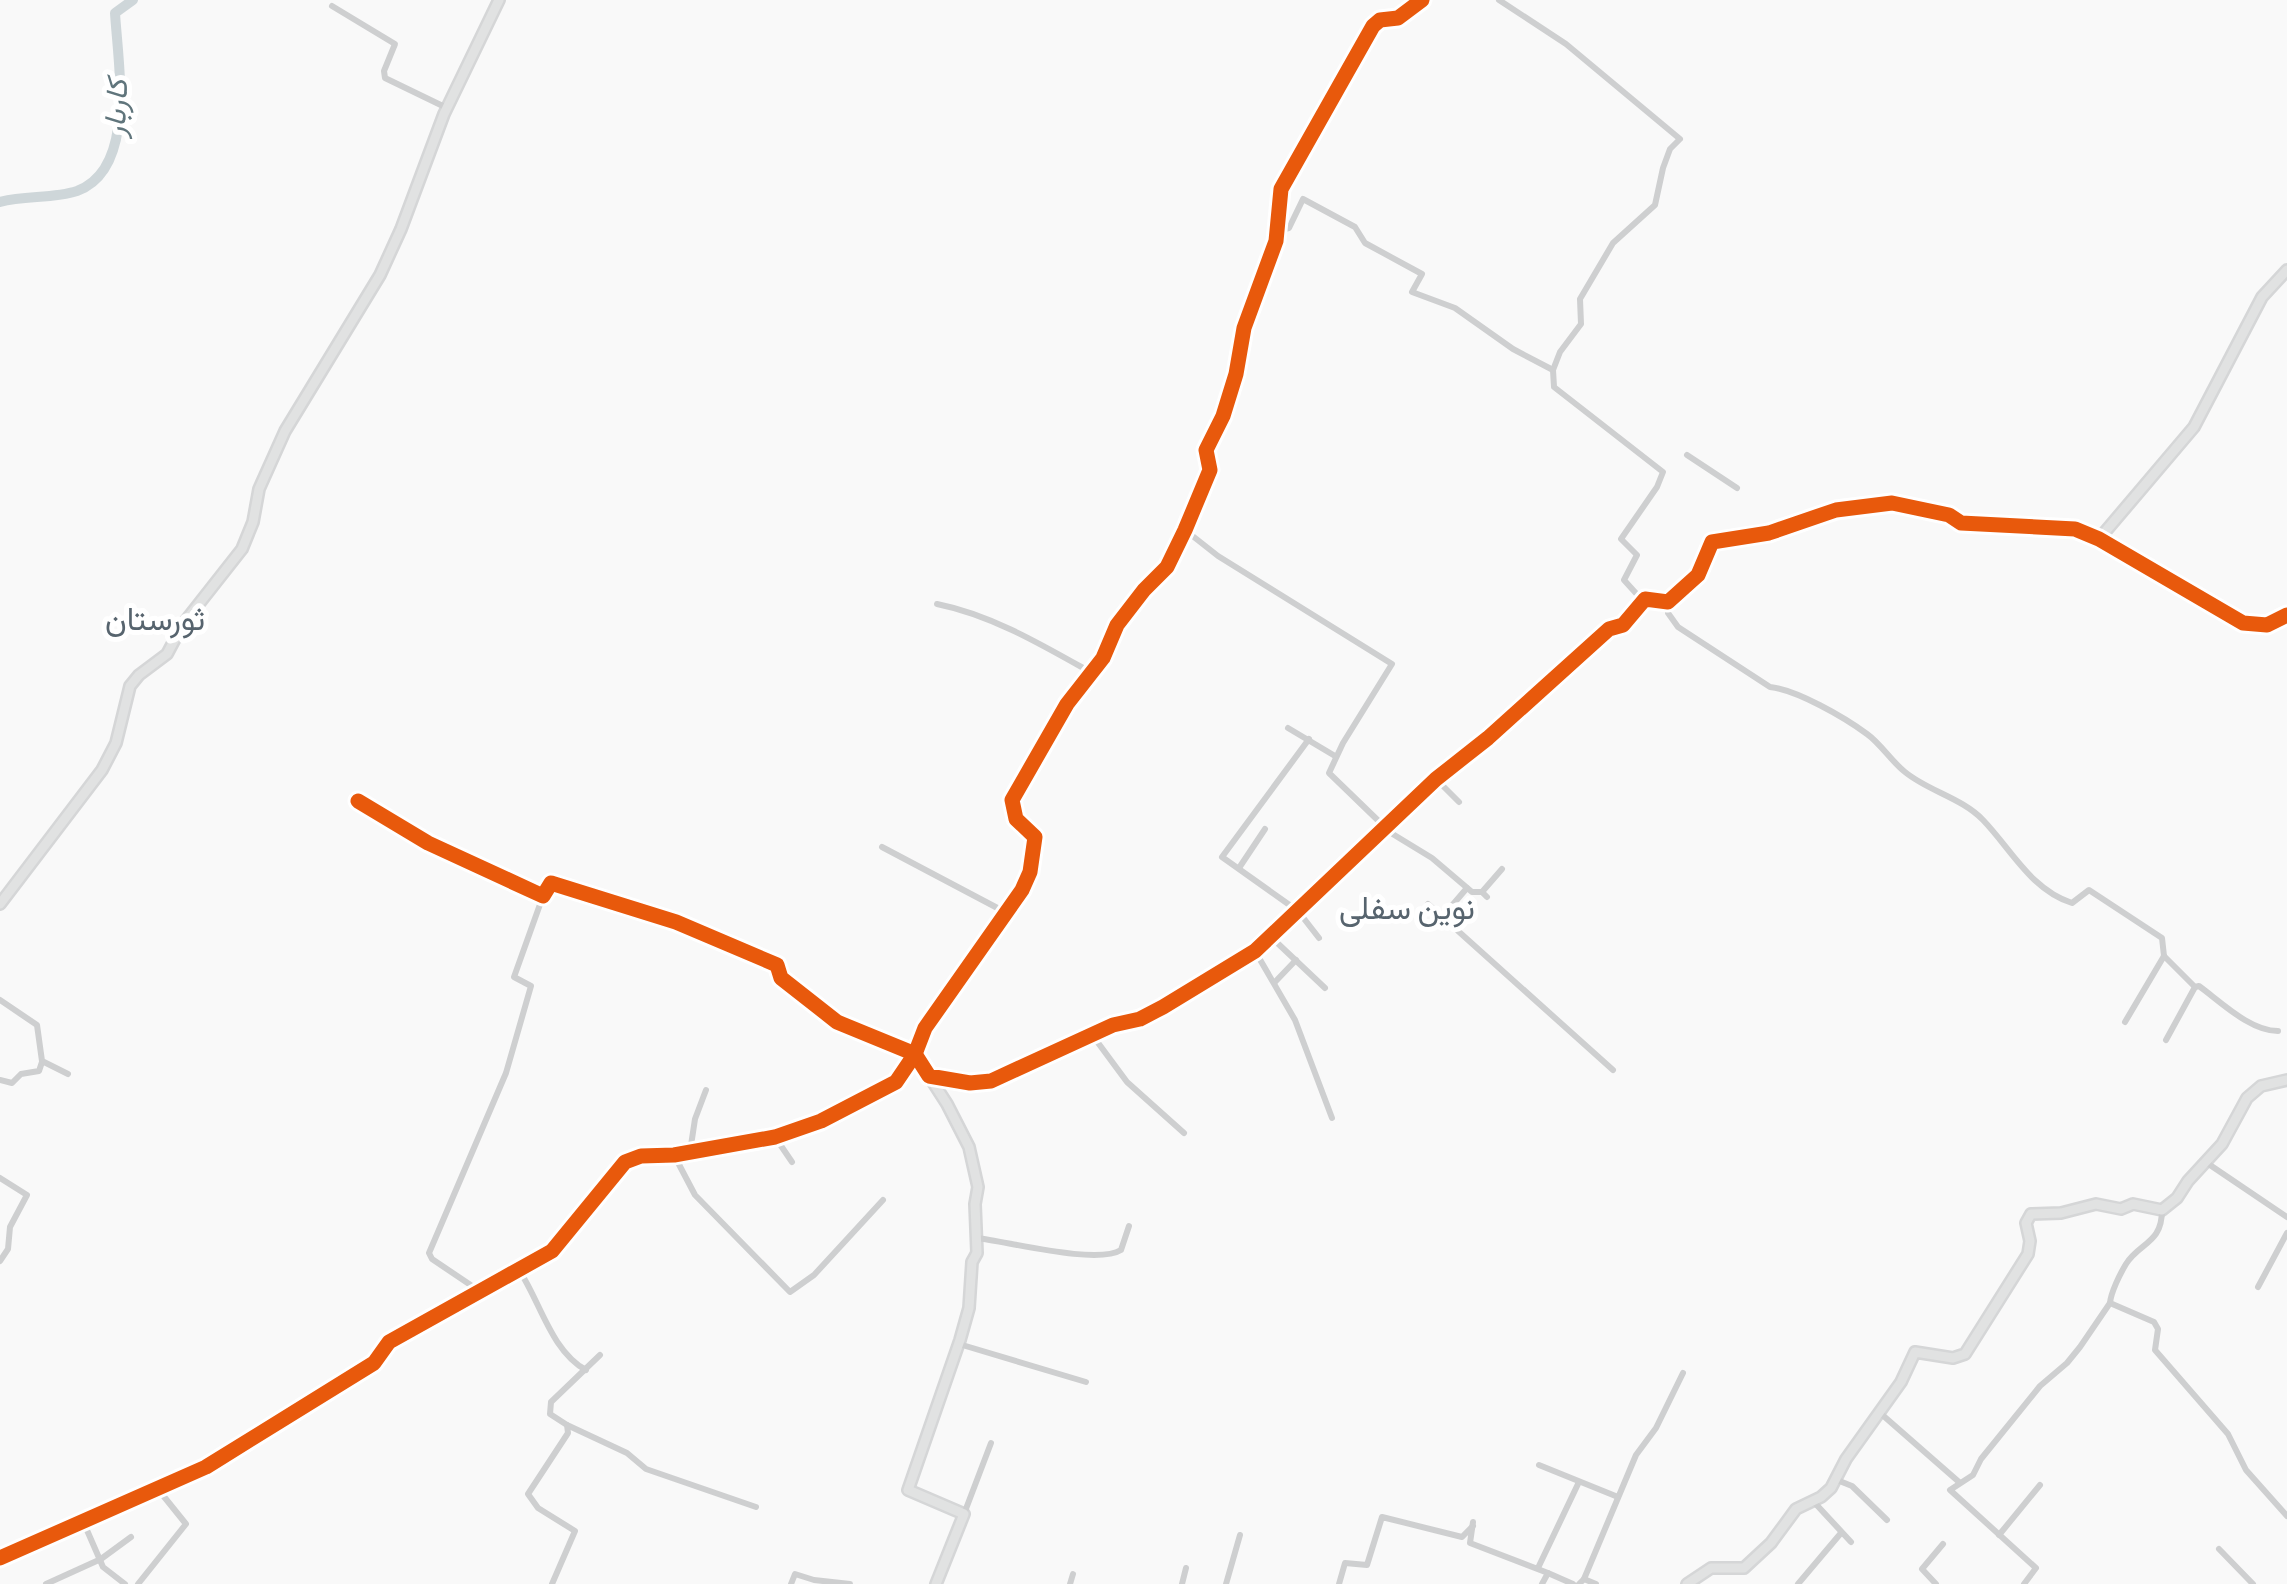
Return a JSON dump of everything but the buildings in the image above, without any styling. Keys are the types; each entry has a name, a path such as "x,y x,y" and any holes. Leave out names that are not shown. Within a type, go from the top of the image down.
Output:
{"street":[{"path":"0,904 102,770 116,743 130,686 139,674 167,654 183,624 242,549 253,522 259,489 285,431 386,263 447,108 499,0"},
{"path":"0,1558 206,1467 374,1363 390,1342 552,1251 626,1162 640,1156 674,1155 776,1137 821,1120 896,1082 915,1054 925,1028 1022,890 1036,850 1036,836 1016,820 1012,800 1066,704 1092,673 1112,642 1117,626 1167,567 1186,530 1210,470 1206,450 1223,416 1244,328 1277,231 1281,189 1373,26 1380,20 1398,18 1422,0"},
{"path":"1499,0 1566,44 1680,139 1670,149 1662,168 1656,205 1614,243 1580,299 1581,324 1560,352 1553,370 1554,387 1664,472 1621,539 1638,555 1624,580 1644,601 1668,602 1698,574 1712,542 1770,533 1836,510 1892,503 1948,514 1962,523 2075,529 2100,539 2242,624 2267,625 2287,615"},
{"path":"332,6 395,44 385,78 447,108"},
{"path":"1277,231 1288,228 1303,199 1355,227 1365,243 1422,274 1412,292 1455,308 1513,350 1553,370"},
{"path":"2100,539 2194,427 2262,296 2287,270"},
{"path":"1687,455 1738,488"},
{"path":"1186,530 1232,566 1392,664 1335,756"},
{"path":"929,1076 970,1083 991,1081 1163,1007 1255,951 1436,779 1488,738 1609,629 1623,625 1644,601"},
{"path":"1668,602 1668,614 1678,627 1770,687 1786,689 1868,734 1907,774 1982,818 2032,878 2068,902 2088,890 2162,938 2164,956 2125,1022"},
{"path":"937,604 956,608 1038,643 1092,673"},
{"path":"1288,728 1335,756 1338,759 1329,773 1391,833 1432,858 1472,892 1484,895 1502,869"},
{"path":"1309,739 1222,857 1298,912 1319,938"},
{"path":"1436,779 1459,802"},
{"path":"358,801 428,842 543,896"},
{"path":"1239,868 1265,829"},
{"path":"882,847 1005,912"},
{"path":"478,1290 429,1254 506,1073 531,986 514,978 543,896 552,883 735,945 777,965 781,978 837,1022 915,1054 947,1104 968,1148 978,1187 969,1308 908,1490 964,1514"},
{"path":"1443,916 1467,888"},
{"path":"1428,904 1613,1070"},
{"path":"1271,938 1325,988"},
{"path":"1255,951 1295,1020 1332,1118"},
{"path":"2164,956 2195,987 2254,1025 2278,1032"},
{"path":"1275,982 1296,960"},
{"path":"2180,1008 2195,987"},
{"path":"2166,1040 2195,987"},
{"path":"0,1000 37,1025 42,1061 39,1071 17,1076 12,1084 0,1080"},
{"path":"1093,1036 1127,1082 1184,1134"},
{"path":"42,1061 68,1074"},
{"path":"2024,1584 2036,1568 1950,1490 1973,1474 2040,1386 2067,1363 2110,1303 2126,1264 2158,1232 2162,1210 2207,1164 2248,1098 2261,1086 2287,1080"},
{"path":"690,1152 695,1119 706,1090"},
{"path":"776,1137 792,1162"},
{"path":"674,1155 694,1195 790,1292 814,1275 883,1200"},
{"path":"2207,1164 2287,1216"},
{"path":"0,1178 27,1195 10,1227 8,1249 0,1262"},
{"path":"1687,1584 1711,1568 1744,1568 1771,1543 1796,1509 1813,1501 1837,1480 1846,1459 1901,1382 1915,1352 1953,1358 1965,1354 2028,1254 2031,1247 2026,1223 2031,1214 2096,1204 2121,1209 2133,1204 2162,1210"},
{"path":"976,1238 1038,1246 1062,1254 1109,1256 1121,1250 1129,1226"},
{"path":"2258,1287 2287,1233"},
{"path":"518,1269 547,1325 573,1360 586,1370"},
{"path":"2110,1303 2154,1322 2158,1329 2155,1350 2228,1434 2246,1470 2287,1516"},
{"path":"958,1344 1086,1382"},
{"path":"600,1355 551,1402 548,1410 567,1426 627,1453 646,1469 756,1507"},
{"path":"1579,1582 1636,1456 1656,1428 1683,1374"},
{"path":"1879,1412 1959,1482"},
{"path":"552,1584 574,1530 538,1508 528,1494 568,1434 567,1426"},
{"path":"936,1584 990,1443"},
{"path":"1539,1465 1618,1497"},
{"path":"1837,1480 1863,1495 1888,1520"},
{"path":"1538,1568 1578,1484"},
{"path":"1999,1535 2040,1485"},
{"path":"138,1584 186,1524 157,1488"},
{"path":"1813,1501 1851,1542"},
{"path":"1339,1584 1345,1564 1367,1565 1382,1517 1462,1537 1473,1524 1470,1543 1548,1573 1596,1584"},
{"path":"83,1521 103,1567 124,1584"},
{"path":"1798,1584 1841,1533"},
{"path":"1226,1584 1240,1536"},
{"path":"51,1583 131,1537"},
{"path":"1936,1584 1922,1569 1943,1544"},
{"path":"2219,1549 2252,1584"},
{"path":"1182,1584 1186,1568"},
{"path":"1542,1584 1548,1573"},
{"path":"791,1584 795,1574 850,1584"},
{"path":"1070,1584 1073,1574"}],"waterway":[{"name":"کاربار","path":"0,202 77,191 96,179 109,161 120,113 115,13 133,0"}],"cycle path":[{"path":"0,1558 206,1467 374,1363 389,1342 552,1251 625,1162 641,1156 674,1155 775,1137 821,1121 896,1082 915,1054 925,1028 1022,890 1030,872 1035,837 1016,819 1012,800 1067,704 1103,658 1117,625 1167,567 1185,530 1210,470 1206,450 1223,416 1244,328 1276,241 1281,189 1373,26 1380,20 1398,18 1422,0"},
{"path":"358,801 428,843 543,896 551,883 676,922 777,965 781,978 837,1022 915,1054 929,1076 970,1083 991,1081 1113,1025 1140,1019 1255,951 1436,779 1488,738 1609,629 1623,625 1645,599 1668,602 1698,575 1712,542 1769,533 1836,510 1892,503 1949,515 1961,523 2075,529 2243,623 2267,625 2287,615"}],"district":[{"name":"ثورستان","path":"155,619"},
{"name":"نوین سفلى","path":"1407,908"}]}
